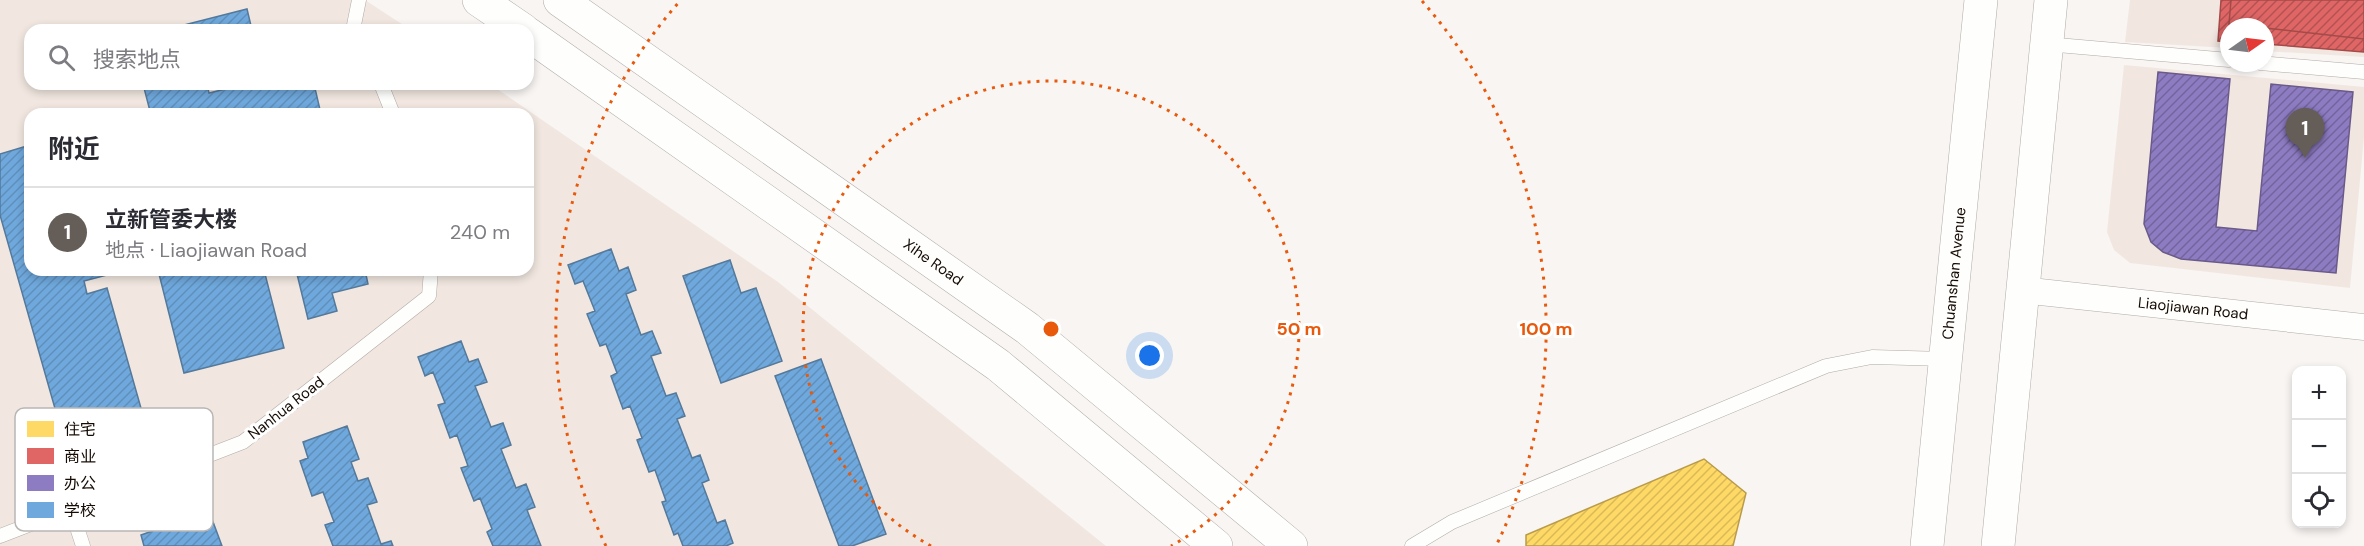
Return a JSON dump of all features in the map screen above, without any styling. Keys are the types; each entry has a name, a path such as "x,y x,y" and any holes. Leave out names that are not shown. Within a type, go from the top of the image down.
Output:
{"main road":[{"path":"479,0 514,24"},
{"name":"Xihe Road","path":"560,0 1028,328 1291,546"},
{"name":"Chuanshan Avenue","path":"1927,546 1981,0"},
{"path":"1998,546 2051,0"},
{"path":"534,38 998,365 1216,546"}],"street":[{"name":"Liaojiawan Road","path":"2022,290 2364,327"}],"lane":[{"path":"354,24 359,0"},
{"path":"2046,44 2220,59"},
{"path":"2274,64 2364,72"},
{"path":"383,90 391,108"},
{"name":"Nanhua Road","path":"213,454 243,442 429,296 431,276"},
{"path":"1412,546 1452,522 1826,366 1872,357 1946,359"},
{"name":"Nanhua Road","path":"0,536 15,530"},
{"path":"78,531 83,546"}],"shaded area":[{"path":"0,0 365,0 402,24 24,24 24,90 499,90 525,108 24,108 24,276 534,276 534,114 778,282 1106,546 0,546"},
{"path":"2130,0 2364,0 2364,57 2274,52 2274,18 2220,18 2220,47 2125,42"},
{"path":"2124,65 2364,87 2364,137 2350,288 2130,263 2114,250 2107,232"}],"building: 住宅":[{"path":"1704,459 1746,493 1733,546 1526,546 1526,535"}],"building: 商业":[{"path":"2221,0 2364,0 2364,52 2274,45 2274,18 2220,18 2220,41 2218,41"},
{"path":"2231,0 2364,0 2364,39 2274,29 2274,18 2230,18"}],"building: 办公":[{"path":"2158,72 2230,79 2216,227 2257,231 2271,84 2353,92 2336,273 2181,259 2163,252 2151,242 2144,224"}],"building: 学校":[{"path":"247,9 251,24 188,24"},
{"path":"145,90 208,90 209,93 221,90 315,90 320,108 149,108"},
{"path":"24,147 24,276 103,276 84,281 87,294 107,288 141,408 55,408 0,215 0,154"},
{"path":"611,249 619,271 628,267 636,290 626,294 641,335 652,331 661,353 651,356 666,396 676,393 685,416 677,419 692,458 700,455 709,480 702,483 717,523 725,520 733,543 726,546 683,546 678,533 674,535 662,502 666,501 655,470 649,472 637,440 642,438 630,406 623,409 611,376 617,373 606,344 600,346 587,314 595,311 583,281 575,284 568,265"},
{"path":"730,260 741,293 756,288 782,361 721,383 683,276"},
{"path":"160,276 266,276 284,348 184,373"},
{"path":"297,276 366,276 368,284 332,293 337,311 308,319"},
{"path":"461,341 469,362 478,359 487,382 475,386 491,427 503,423 511,445 501,449 516,488 526,484 535,507 527,510 541,546 493,546 487,532 492,529 480,498 474,501 461,468 468,466 457,435 450,438 438,405 445,403 433,372 425,376 418,357"},
{"path":"821,359 886,534 852,546 839,546 775,376"},
{"path":"347,426 359,459 351,462 358,481 368,478 377,502 367,505 381,544 391,541 393,546 333,546 325,525 334,522 323,492 312,496 300,461 308,458 303,442"},
{"path":"213,522 222,546 144,546 141,535 152,531 213,531"}],"place":[{"name":"立新管委大楼","path":"2305,158"}]}
